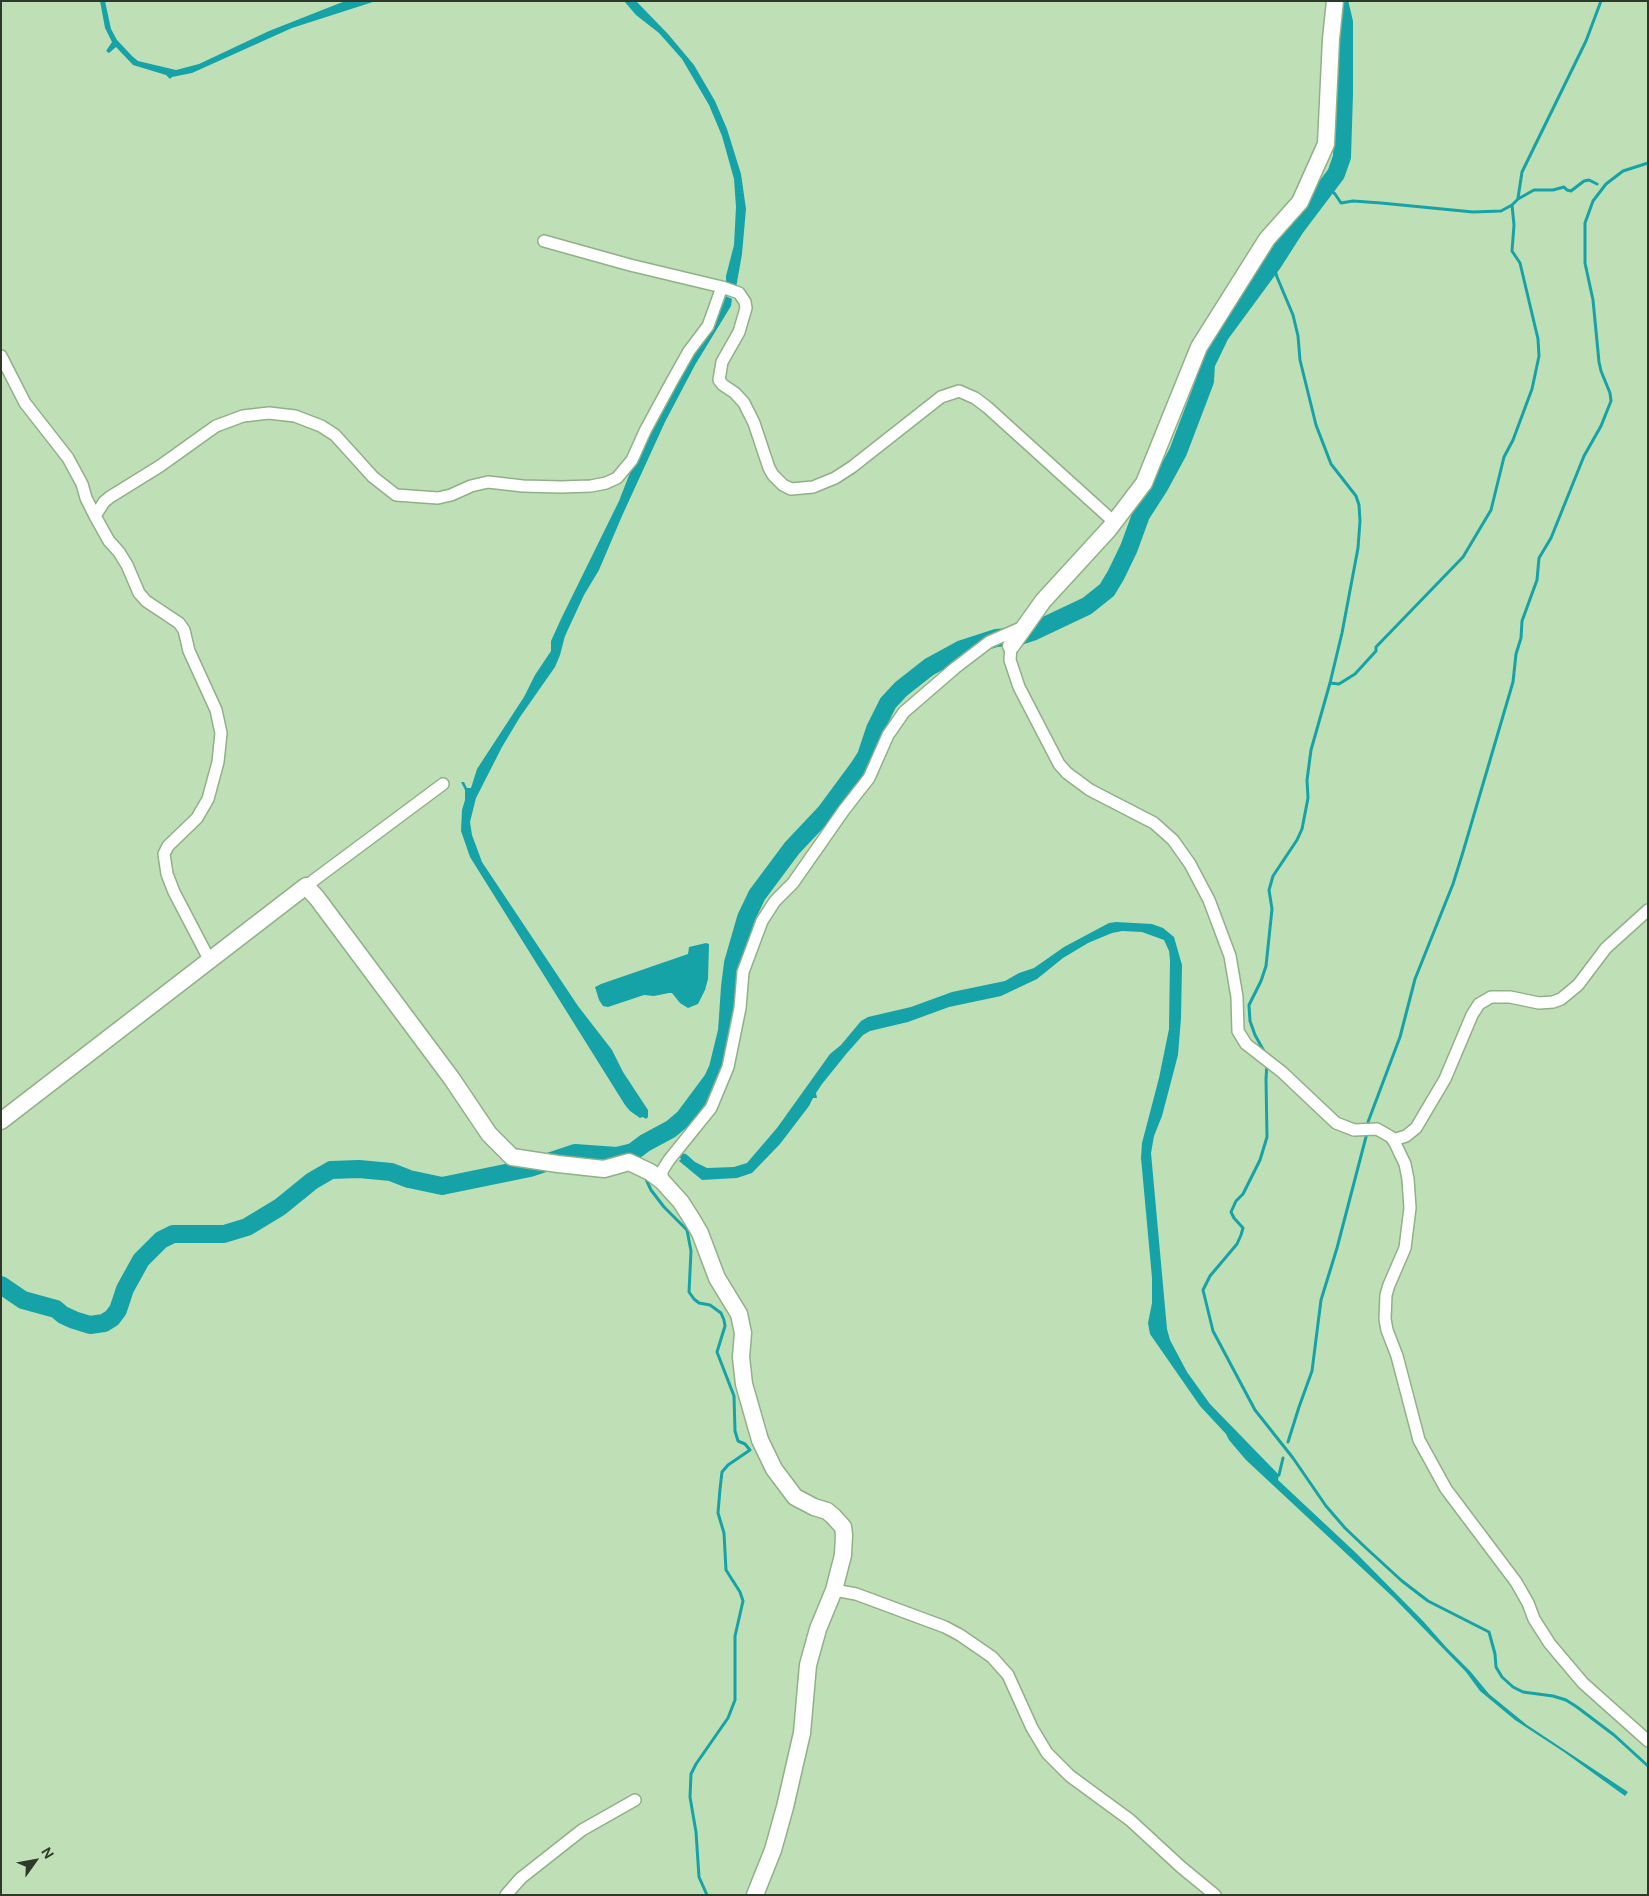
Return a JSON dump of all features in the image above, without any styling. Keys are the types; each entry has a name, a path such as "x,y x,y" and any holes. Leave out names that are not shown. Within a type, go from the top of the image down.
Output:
{"street":[{"path":"1335,1 1331,39 1326,144 1300,202 1268,239 1199,347 1144,483 1113,521 1109,529 1043,601 1011,646 1010,660 1019,686 1059,764 1067,773 1090,790 1134,812 1162,829 1173,840 1193,869 1204,887 1230,956 1237,997 1238,1031 1246,1044 1282,1072 1336,1123 1354,1130 1377,1129 1385,1132 1393,1140 1405,1164 1410,1208 1405,1248 1386,1295 1385,1319 1419,1440 1446,1489 1516,1582 1528,1603 1534,1619 1550,1644 1583,1683 1648,1741"},
{"path":"544,241 739,293 745,302 746,308 739,332 722,362 719,380 735,393 747,408 769,468 777,480 791,489 813,487 835,478 852,467 941,397 959,392 975,398 987,407 1113,521"},
{"path":"95,516 104,502 110,497 160,466 216,426 242,416 269,413 295,416 321,426 335,435 373,477 396,495 438,498 488,482 523,486 561,487 591,486 606,483 617,478 632,460 670,383 689,351 708,326 722,287"},
{"path":"1,356 25,403 68,458 82,484 86,498 95,516 109,541 127,565 139,593 146,601 179,623 184,630 189,651 216,710 221,733 217,769 208,799 197,818 168,846 164,854 167,874 174,892 210,960"},
{"path":"662,1180 662,1171 669,1160 711,1108 728,1067 740,1008 743,972 762,921 775,901 793,883 869,778 888,735 904,712 955,668 989,642 1024,627"},
{"path":"1,1121 306,886 443,784"},
{"path":"306,886 317,898 452,1079 489,1134 512,1157 604,1169 629,1162 662,1180 681,1202 700,1233 717,1278 739,1314 743,1333 741,1357 744,1384 758,1432 774,1469 795,1497 826,1511 843,1527 844,1543 834,1590 818,1629 808,1665 802,1733 785,1807 773,1850 755,1895"},
{"path":"1393,1140 1412,1132 1420,1121 1445,1079 1472,1015 1479,1004 1491,997 1540,1003 1561,999 1578,985 1606,948 1648,910"},
{"path":"834,1590 856,1594 945,1627 992,1657 1008,1675 1032,1728 1059,1766 1130,1820 1215,1895"},
{"path":"506,1895 521,1878 582,1830 635,1800"}],"water":[{"path":"100,1 105,1 111,29 117,40 132,56 138,61 176,70 199,64 269,31 340,3 346,1 376,1 292,28 192,73 170,79 166,75 133,65 116,47 109,53 106,51 112,42 105,28"},
{"path":"624,1 636,1 668,34 694,65 715,101 727,129 741,174 746,209 742,254 736,288 726,285 726,276 734,245 736,207 734,179 722,136 709,105 682,59 659,33 636,15"},
{"path":"726,296 732,299 731,306 695,365 665,422 599,570 584,595 565,636 555,667 520,717 502,747 476,798 470,822 472,835 482,862 578,1006 612,1050 623,1072 648,1110 648,1117 646,1119 640,1118 625,1105 470,857 461,831 465,790 461,782 464,782 467,788 471,788 477,769 524,697 535,675 551,651 551,641 619,501 635,460 679,379 717,319"},
{"path":"1109,923 1152,924 1163,928 1174,937 1182,965 1178,1055 1162,1116 1154,1136 1151,1153 1167,1329 1170,1340 1187,1372 1210,1404 1279,1475 1278,1480 1356,1553 1423,1621 1489,1694 1527,1725 1628,1792 1625,1796 1564,1752 1515,1720 1480,1691 1466,1672 1394,1598 1246,1460 1226,1434 1200,1406 1150,1334 1148,1323 1152,1303 1152,1278 1141,1158 1142,1143 1159,1078 1169,1029 1170,960 1169,951 1164,940 1142,932 1122,931 1112,933 1088,943 1063,958 1037,979 1001,996 949,1007 908,1022 870,1031 863,1035 847,1053 816,1093 817,1098 813,1098 780,1144 752,1173 737,1178 702,1180 679,1161 681,1153 686,1154 695,1162 707,1168 734,1167 747,1163 777,1128 830,1054 841,1045 861,1021 868,1017 911,1007 952,992 1005,981 1019,973 1034,968 1064,947"},
{"path":"709,944 708,979 698,1004 688,1008 680,1003 672,993 654,996 644,995 608,1007 603,1006 599,1000 595,987 688,954 689,947"}],"waterway":[{"path":"1,1285 23,1300 56,1309 74,1320 90,1325 104,1323 112,1318 118,1310 125,1289 141,1260 161,1240 173,1234 224,1234 247,1227 280,1207 312,1181 331,1170 359,1169 391,1172 409,1179 442,1186 530,1168 575,1153 617,1156 633,1152 671,1129 684,1118 713,1079 718,1068 727,1031 733,963 746,918 757,895 792,848 825,813 859,767 866,756 875,729 888,703 901,689 929,667 962,649 996,638 1020,636 1032,632 1087,606 1107,590 1116,575 1129,548 1141,515 1178,452 1205,381 1206,364 1220,335 1336,174 1342,157 1344,94 1344,22 1339,1"},
{"path":"1518,198 1522,172 1586,41 1601,1"},
{"path":"1368,1122 1400,1037 1415,979 1453,884 1463,852 1513,682 1522,621 1537,580 1539,558 1551,538 1584,456 1601,426 1611,401 1599,362 1593,300 1585,263 1585,223 1593,201 1606,184 1623,171 1648,163"},
{"path":"1327,187 1341,203 1353,201 1473,212 1501,211 1534,190 1553,190 1564,187 1571,191 1584,181 1589,180 1597,184"},
{"path":"1330,683 1339,684 1355,674 1376,651 1376,647 1463,557 1491,510 1504,457 1513,440 1532,389 1539,356 1538,339 1520,263 1512,251 1514,225 1512,205"},
{"path":"1265,1053 1250,1021 1249,1005 1266,966 1272,909 1269,890 1273,876 1297,840 1302,829 1308,798 1307,780 1311,750 1342,633 1358,548 1360,521 1359,505 1356,496 1331,464 1316,425 1300,360 1298,336 1293,315 1273,263"},
{"path":"1267,1063 1267,1137 1260,1160 1243,1194 1236,1201 1231,1212 1243,1228 1237,1244 1210,1276 1203,1290 1213,1331 1255,1410 1293,1458 1326,1506 1366,1548 1402,1581 1428,1601 1489,1632 1495,1654 1496,1667 1502,1677 1513,1687 1523,1692 1553,1696 1566,1700 1614,1735 1648,1766"},
{"path":"1288,1442 1312,1371 1321,1300 1337,1248 1367,1133"},
{"path":"638,1159 637,1157 645,1143"},
{"path":"645,1177 651,1190 664,1207 687,1230 691,1251 689,1292 699,1303 710,1305 721,1313 724,1320 725,1326 717,1352 734,1396 735,1431 738,1441 745,1444 750,1450 728,1465 722,1472 718,1513 724,1533 726,1570 740,1592 743,1601 735,1636 735,1700 728,1718 691,1774 690,1797 696,1832 699,1877 707,1895"},
{"path":"1279,1475 1283,1458"}]}
